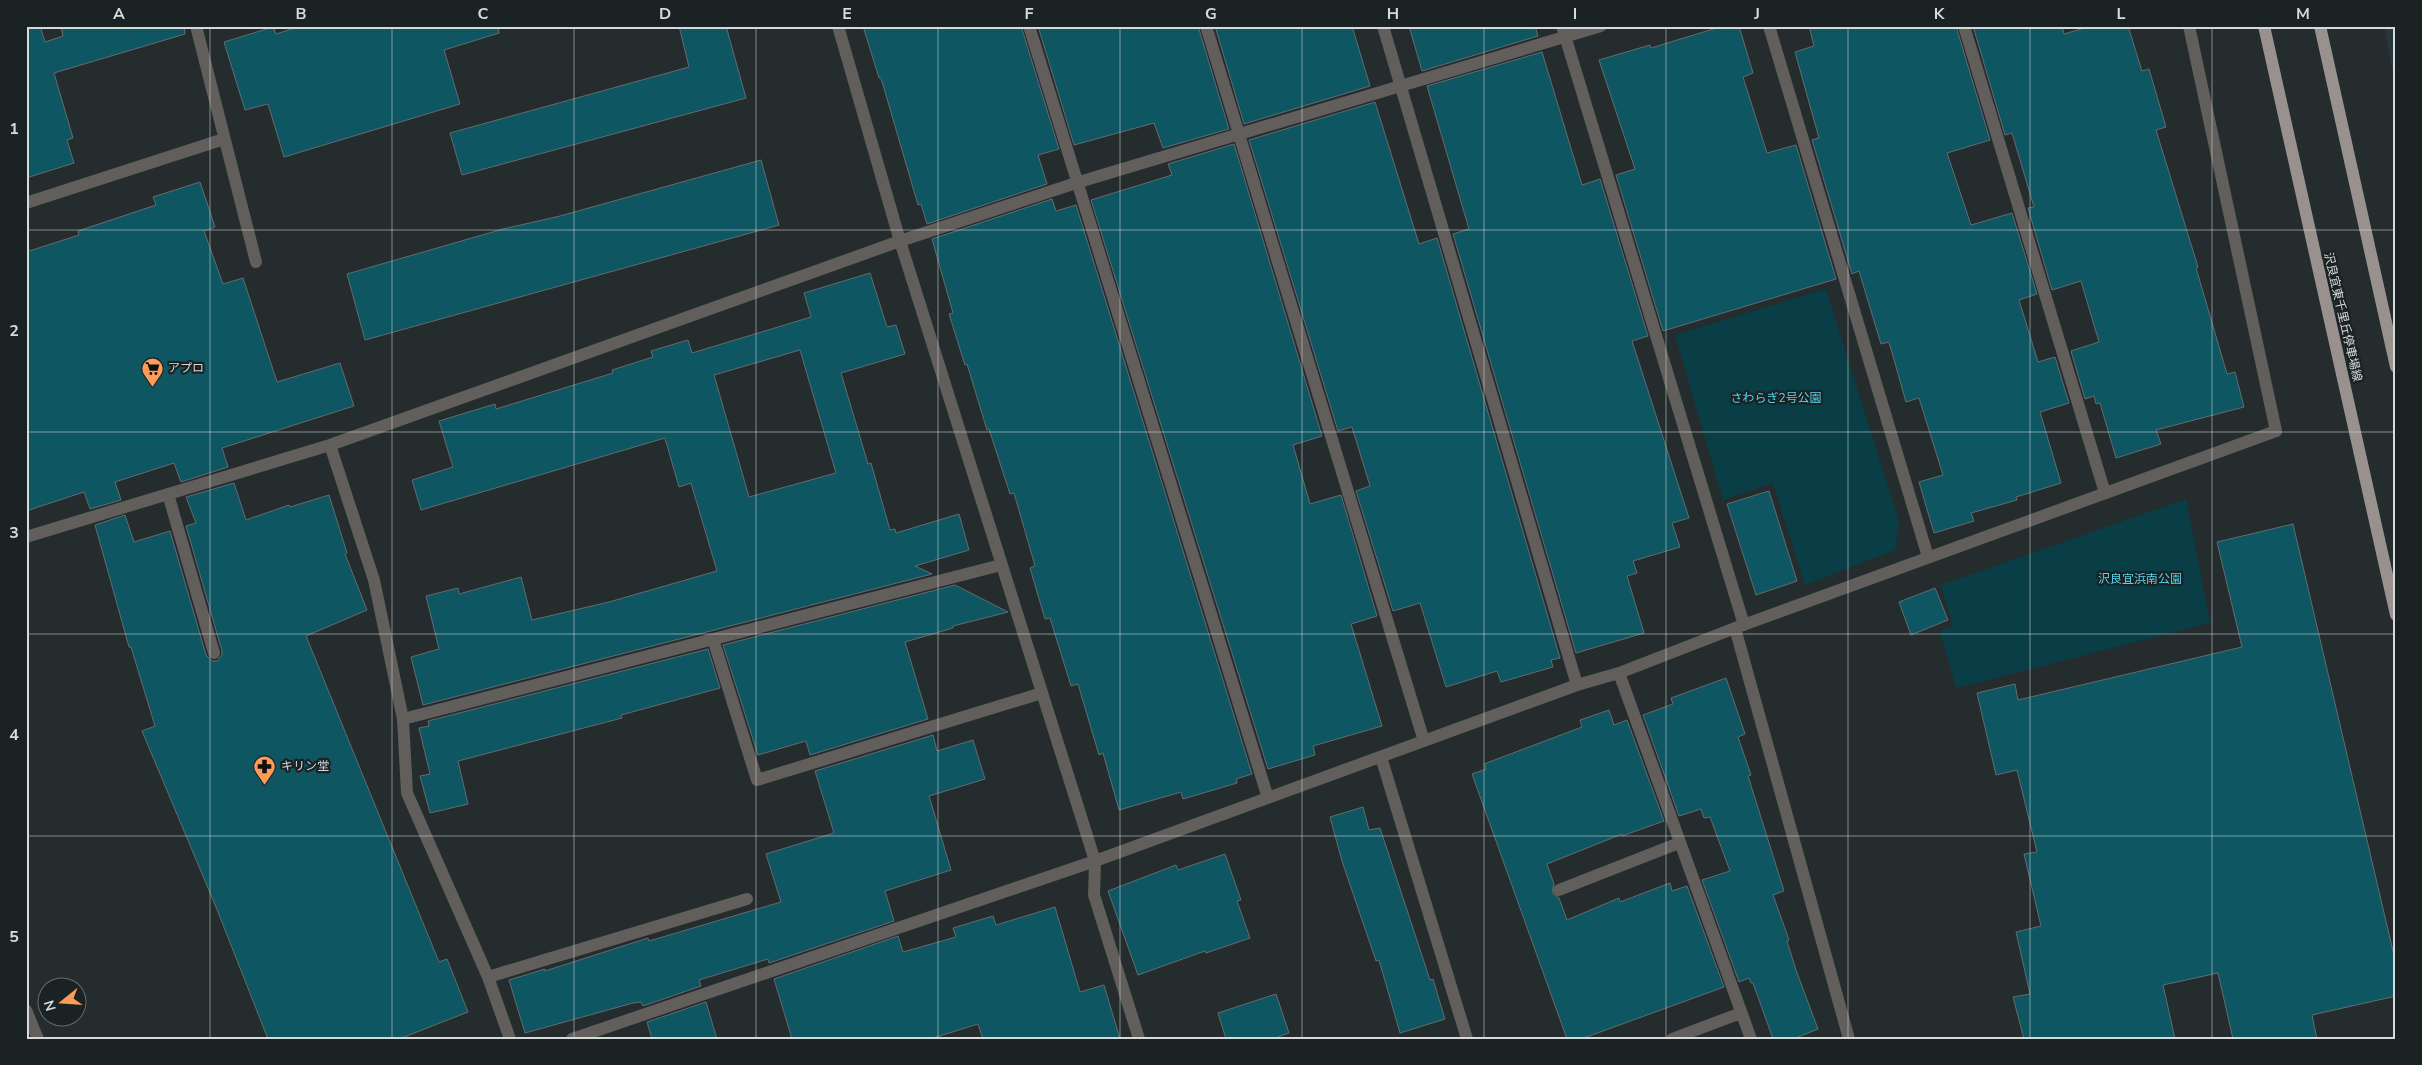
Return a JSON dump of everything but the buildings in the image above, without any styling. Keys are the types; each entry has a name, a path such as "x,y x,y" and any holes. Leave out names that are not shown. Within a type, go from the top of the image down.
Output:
{"main road":[{"name":"沢良宜東千里丘停車場線","path":"2264,26 2396,614"},
{"path":"2320,26 2396,367"}],"street":[{"path":"196,26 256,262"},
{"path":"838,26 900,241 1095,861 1094,895 1139,1039"},
{"path":"1029,26 1079,182 1268,798"},
{"path":"1206,26 1424,741"},
{"path":"1383,26 1577,685"},
{"path":"26,537 330,445 900,241 1079,182 1401,86 1564,32 1601,26"},
{"path":"1769,26 1928,558"},
{"path":"1964,26 2104,493"},
{"path":"572,1039 1095,861 1577,685 1619,674 1740,626 2276,431 2189,26"},
{"path":"1564,32 1740,626 1849,1039"},
{"path":"26,204 224,139"},
{"path":"330,445 374,580 403,719 407,793 421,830 488,977 510,1039"},
{"path":"168,494 214,653"},
{"path":"403,719 1001,565"},
{"path":"713,639 757,780 1042,693"},
{"path":"1619,674 1751,1039"},
{"path":"1381,757 1467,1039"},
{"path":"1559,890 1679,843"},
{"path":"488,977 747,899"},
{"path":"26,1010 38,1039"},
{"path":"1672,1039 1741,1013"}],"shaded area":[{"path":"2384,26 2396,26 2396,68 2392,69"}],"green space":[{"name":"さわらぎ2号公園","path":"1826,289 1899,522 1895,550 1805,585 1773,483 1723,500 1675,335"},
{"name":"沢良宜浜南公園","path":"2186,499 2210,623 1956,688 1940,631 1953,626 1941,585"}],"place":[{"name":"アプロ","path":"152,387"},
{"name":"キリン堂","path":"265,785"}]}
